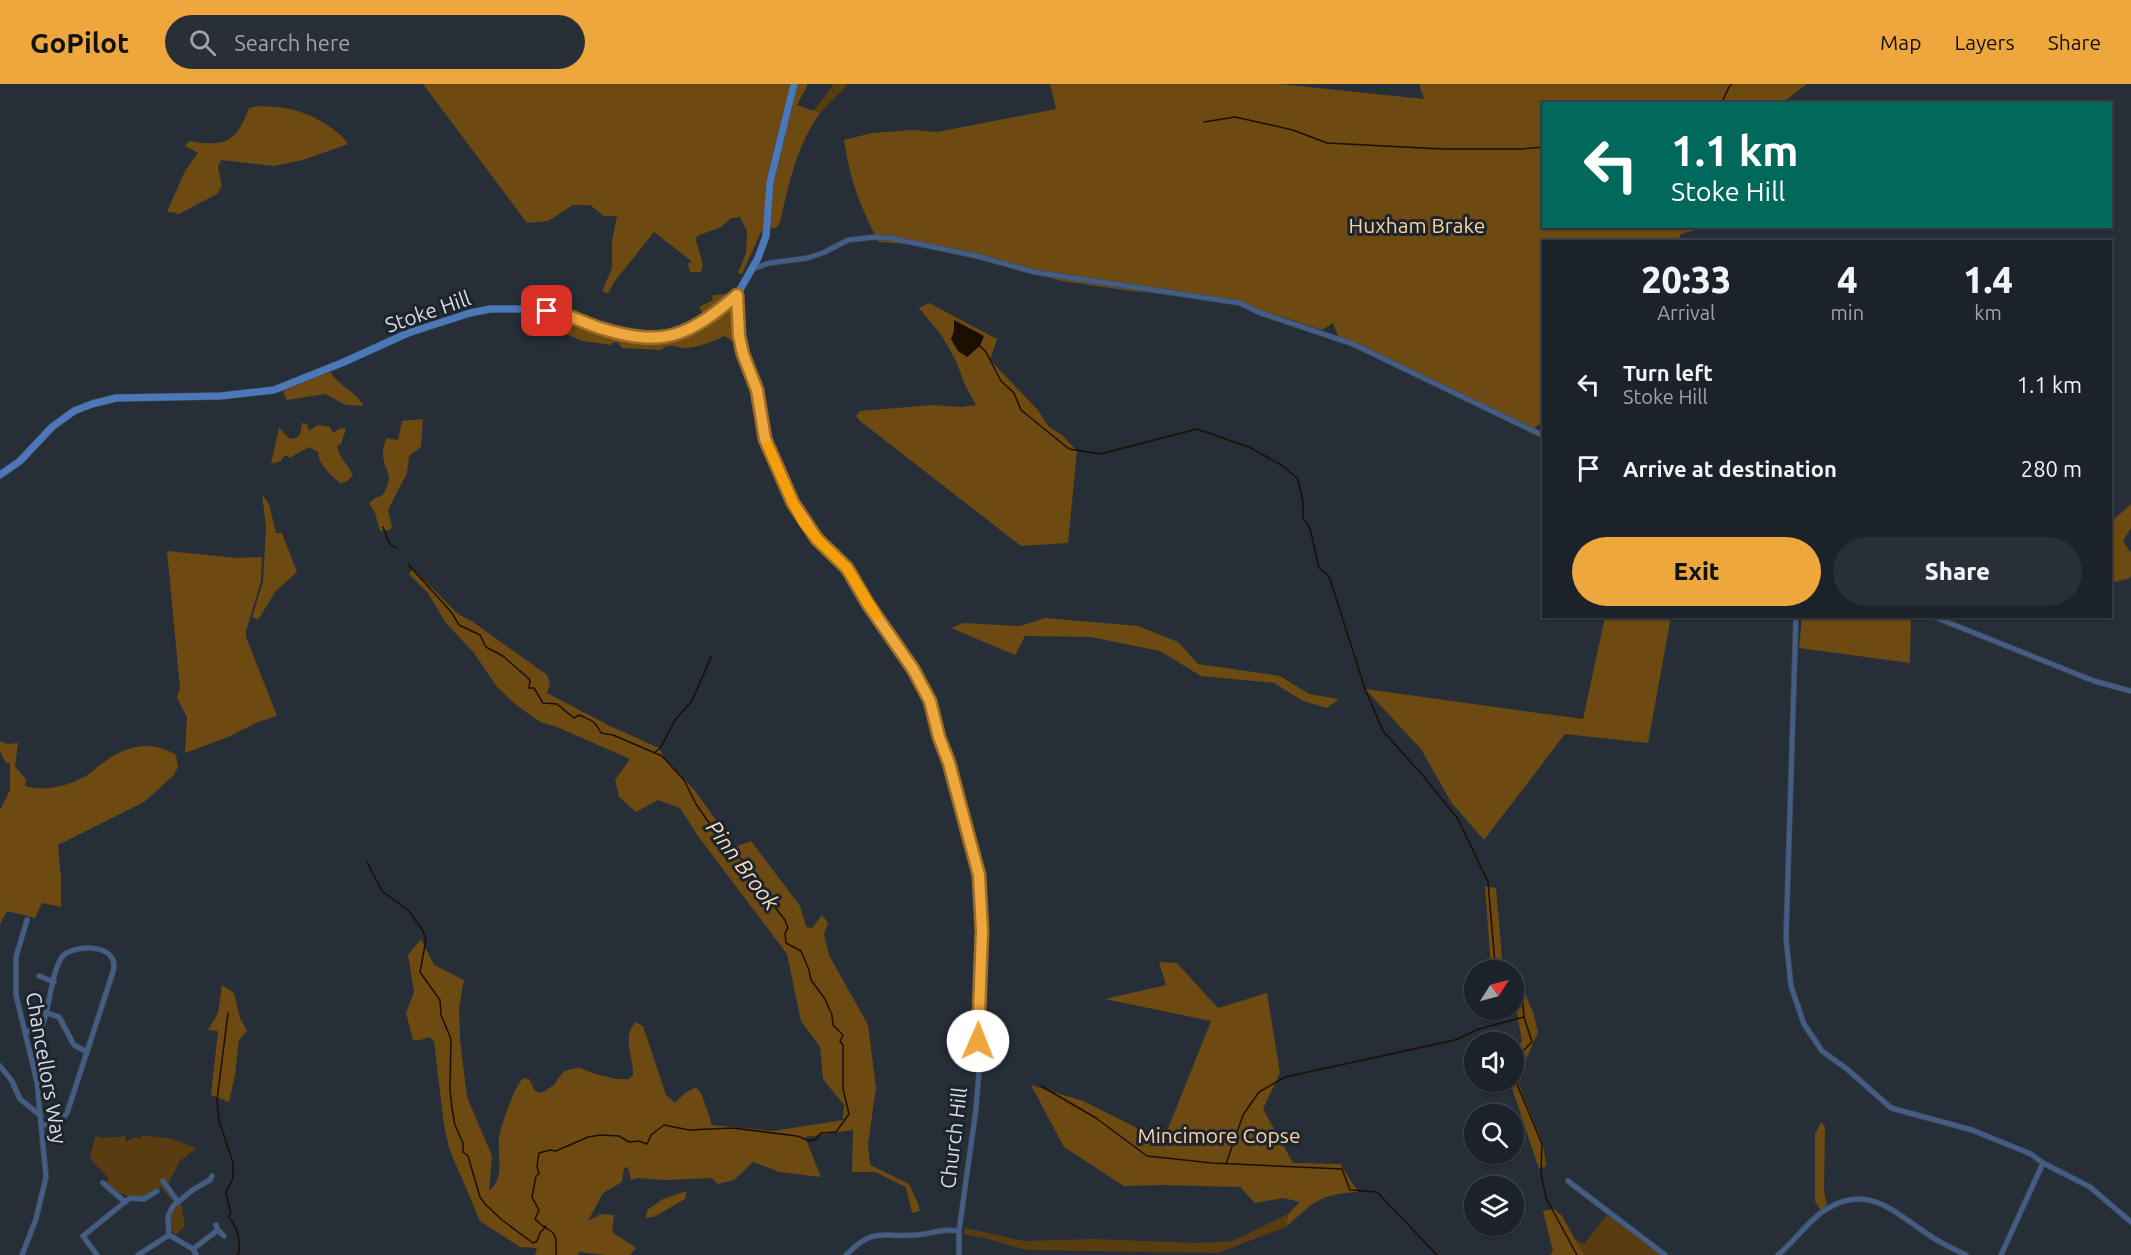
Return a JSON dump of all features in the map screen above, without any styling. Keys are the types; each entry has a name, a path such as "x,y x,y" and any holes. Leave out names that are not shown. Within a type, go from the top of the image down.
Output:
{"street":[{"name":"Stoke Hill","path":"0,475 20,462 47,431 67,416 104,400 151,396 221,396 274,390 408,333 454,317 490,309 530,309 554,312 575,317 603,329 631,335 660,338 685,332 709,318 737,295 758,258 766,236 770,182 794,84"},
{"path":"752,269 764,264 808,258 848,240 890,238 977,256 1034,272 1240,303 1258,312 1353,344 1542,435"},
{"path":"758,258 764,264"},
{"name":"Church Hill","path":"737,295 739,336 743,354 757,390 765,439 804,523 847,568 928,694 979,875 982,931 978,1028 979,1071 959,1231 959,1255"},
{"path":"1796,618 1786,938 1791,986 1804,1024 1822,1051 1847,1069 1891,1108 1972,1130 2031,1154 2043,1163 2090,1187 2131,1222"},
{"path":"1937,618 2094,681 2131,691"},
{"name":"Chancellors Way","path":"22,1255 46,1186 43,1125 39,1098 18,1006 15,981 16,957 27,920"},
{"path":"25,1032 40,1027 61,959 69,951 98,949 105,951 114,959 113,972 64,1119 57,1123 43,1125"},
{"path":"39,976 54,982"},
{"path":"46,1013 59,1017 74,1044 87,1052"},
{"path":"1,1069 12,1081 20,1099 41,1116"},
{"path":"25,1103 39,1098"},
{"path":"2001,1255 2043,1163"},
{"path":"169,1235 168,1216 173,1206 194,1189 210,1180 212,1176"},
{"path":"163,1181 178,1202"},
{"path":"1568,1181 1665,1255"},
{"path":"189,1182 194,1189"},
{"path":"103,1183 125,1202"},
{"path":"83,1236 125,1202 132,1198 144,1199 157,1191"},
{"path":"1778,1255 1824,1211 1849,1200 1868,1199 1882,1203 1930,1237 1966,1255"},
{"path":"193,1249 217,1227 224,1236"},
{"path":"846,1255 858,1243 878,1235 918,1235 948,1229 959,1231"},
{"path":"78,1230 97,1255"},
{"path":"169,1235 193,1249 196,1255"},
{"path":"138,1255 169,1235"}],"shaded area":[{"path":"834,84 848,84 820,113 813,111"},
{"path":"954,320 984,336 980,346 967,357 958,351 951,339"},
{"path":"142,1135 172,1139 197,1148 180,1161 167,1185 178,1199 174,1202 161,1187 141,1198 130,1197 111,1189 106,1181 109,1179 90,1158 95,1136 102,1138 126,1136 125,1142 136,1137 141,1139"},
{"path":"181,1202 185,1226 175,1235 170,1222 175,1209"},
{"path":"1288,1214 1286,1227 1218,1253 1026,1250 963,1234 965,1228 1024,1241 1095,1239 1197,1243 1232,1241"},
{"path":"1607,1215 1661,1255 1584,1255 1576,1240 1584,1244"}],"green space":[{"path":"423,84 808,84 797,105 820,113 799,152 780,222 776,228 762,230 742,274 738,273 746,253 747,231 740,217 731,218 721,227 697,236 703,265 701,272 690,272 688,263 692,262 654,232 608,293 603,292 603,289 612,268 612,241 617,216 604,216 590,205 573,205 548,221 527,223"},
{"name":"Huxham Brake","path":"1050,84 1279,84 1424,99 1419,84 1807,84 1783,102 1542,102 1542,228 1702,228 1681,234 1678,240 1542,240 1542,423 1531,430 1338,336 1333,323 1322,330 1239,305 1062,281 932,246 879,242 857,193 849,168 844,140 872,133 913,130 937,132 1056,109"},
{"path":"259,106 286,108 310,116 336,131 348,144 303,160 274,166 221,160 218,167 222,186 217,194 177,215 177,213 167,212 185,171 198,153 185,146 189,141 212,143 228,140 239,129 249,108"},
{"path":"728,294 730,300 739,300 744,339 735,343 725,336 690,348 670,346 661,350 622,348 614,342 611,345 583,341 541,324 544,313 566,317 622,337 644,340 667,339 687,334 708,323 699,307 713,300 713,295"},
{"path":"929,303 997,339 990,360 1037,409 1049,427 1062,435 1077,451 1068,543 1021,546 856,416 860,411 932,405 961,407 976,405 942,336 919,308"},
{"path":"330,372 364,406 346,405 325,394 287,400 283,392 287,387"},
{"path":"423,419 421,447 409,456 407,473 388,510 392,527 389,530 380,531 375,513 369,503 383,495 387,487 389,477 383,453 386,438 398,440 402,421"},
{"path":"302,423 307,424 309,431 317,425 330,427 333,433 341,428 346,429 341,444 337,446 353,476 346,482 340,483 333,477 323,465 318,452 309,447 291,458 285,455 281,461 271,464 279,428 289,438 294,439 300,435"},
{"path":"262,494 269,504 276,533 282,533 297,572 275,592 258,620 252,617 263,582 266,527"},
{"path":"2131,504 2131,528 2123,541 2131,553 2131,575 2130,578 2112,583 2112,521"},
{"path":"167,551 237,558 262,557 261,581 246,637 277,716 185,753 187,717 177,698 180,688"},
{"path":"413,569 458,614 473,622 547,675 550,683 547,693 610,726 659,748 664,757 696,792 735,847 751,841 800,906 806,927 812,928 822,915 828,923 824,934 829,955 868,1025 876,1088 868,1144 870,1165 909,1184 920,1211 912,1213 906,1187 875,1172 852,1172 853,1130 805,1137 821,1177 780,1172 753,1162 734,1180 718,1184 712,1178 665,1180 638,1178 631,1180 628,1167 624,1168 622,1182 603,1193 588,1221 601,1214 614,1215 612,1232 636,1248 630,1255 579,1252 578,1255 535,1255 537,1248 520,1247 480,1221 449,1148 434,1041 430,1037 413,1040 406,1013 414,992 408,955 421,939 434,965 464,980 459,1008 460,1040 467,1097 492,1156 489,1191 499,1173 499,1138 502,1124 523,1078 529,1079 535,1091 541,1093 554,1085 563,1072 571,1069 580,1068 616,1079 629,1079 633,1075 633,1068 629,1034 636,1022 643,1026 666,1095 675,1103 685,1093 696,1087 702,1095 712,1125 773,1131 843,1120 844,1105 823,1079 820,1047 801,1021 787,954 698,836 680,808 658,800 636,812 619,797 615,780 630,759 557,727 540,722 515,704 497,687 474,653 446,623 428,593 409,574"},
{"path":"1045,618 1138,626 1178,642 1198,664 1280,676 1309,694 1339,699 1327,708 1303,701 1274,683 1201,676 1160,651 1091,637 1025,636 1015,655 951,628 963,623 1020,626"},
{"path":"1605,618 1671,618 1648,743 1565,734 1484,840 1451,802 1421,749 1365,689 1583,719"},
{"path":"1802,618 1911,618 1910,663 1799,648"},
{"path":"0,741 8,744 18,743 15,767 26,779 25,786 32,788 55,787 71,783 87,776 120,752 138,747 148,746 167,750 176,755 178,767 174,775 144,802 58,845 61,907 42,903 35,918 7,911 0,924 0,810 10,790 10,763 6,763 0,751"},
{"path":"1485,886 1496,888 1502,960 1490,960"},
{"name":"Mincimore Copse","path":"1159,962 1177,963 1218,1008 1267,993 1280,1073 1263,1109 1293,1163 1340,1164 1358,1192 1326,1197 1303,1211 1286,1227 1288,1214 1300,1202 1283,1198 1255,1203 1240,1187 1124,1186 1064,1147 1031,1085 1083,1101 1163,1141 1211,1021 1105,999 1166,985"},
{"path":"222,985 234,993 240,1018 247,1031 239,1040 229,1102 211,1095 218,1031 208,1030 218,1013"},
{"path":"1524,991 1538,1032 1524,1064 1524,1032 1520,1032 1518,1020 1524,1020"},
{"path":"1513,1092 1522,1092 1543,1144 1546,1166 1539,1169 1524,1124 1524,1104 1517,1104"},
{"path":"1821,1122 1825,1127 1824,1190 1827,1207 1822,1212 1815,1201 1815,1134"},
{"path":"687,1191 685,1199 654,1217 646,1218 647,1210 663,1199"},
{"path":"1554,1209 1562,1216 1584,1255 1550,1255 1553,1251 1543,1211"}],"waterway":[{"path":"1722,102 1732,84"},
{"path":"1204,122 1235,117 1293,130 1327,143 1442,149 1542,147"},
{"path":"980,346 986,352 1001,381 1014,393 1021,410 1069,449 1100,454 1197,429 1249,447 1283,466 1298,479 1303,502 1303,518 1310,528 1319,568 1329,576 1365,689 1383,731 1458,819 1488,882 1495,960"},
{"name":"Pinn Brook","path":"383,527 389,543 396,548"},
{"name":"Pinn Brook","path":"408,564 452,613 459,625 480,635 486,647 503,656 530,680 529,688 534,688 543,703 557,704 574,718 579,715 592,721 601,733 613,735 662,756 684,780 696,804 716,833 748,866 759,887 785,920 788,928 785,933 786,943 801,951 811,980 825,999 832,1015 833,1025 843,1035 840,1041 843,1045 843,1089 849,1114 836,1132 821,1133 816,1139 810,1141 797,1136 733,1128 689,1130 664,1125 651,1135 647,1144 639,1141 629,1142 619,1136 601,1135 588,1137 556,1151 539,1153 537,1166 539,1174 536,1176 532,1197 539,1210 535,1219 554,1234 556,1255"},
{"path":"654,753 661,747 675,720 692,701 711,657"},
{"path":"367,862 382,891 409,911 423,931 426,940 420,972 440,1000 441,1015 451,1039 450,1089 455,1125 463,1143 463,1152 468,1156 480,1197 502,1220 533,1243 537,1241 546,1226"},
{"path":"228,1013 217,1100 219,1120 233,1163 233,1178 226,1193 231,1214 228,1216 236,1229 239,1240 238,1255"},
{"path":"1524,1017 1532,1042 1518,1056 1514,1077 1542,1144 1541,1173 1546,1198 1577,1255"},
{"path":"1226,1164 1243,1115 1259,1092 1285,1077 1455,1040 1479,1029 1513,1020"},
{"path":"1041,1086 1096,1118 1147,1156 1212,1163 1342,1169 1350,1190 1377,1192 1437,1255"}],"slow traffic":[{"path":"768,446 804,523 847,568 876,615"}],"route":[{"path":"547,311 575,317 603,329 660,338 685,332 709,318 737,295 739,336 743,354 757,390 765,439 793,503 804,523 817,539 847,568 868,604 913,669 928,694 933,709 979,875 982,931 978,1041"}]}
